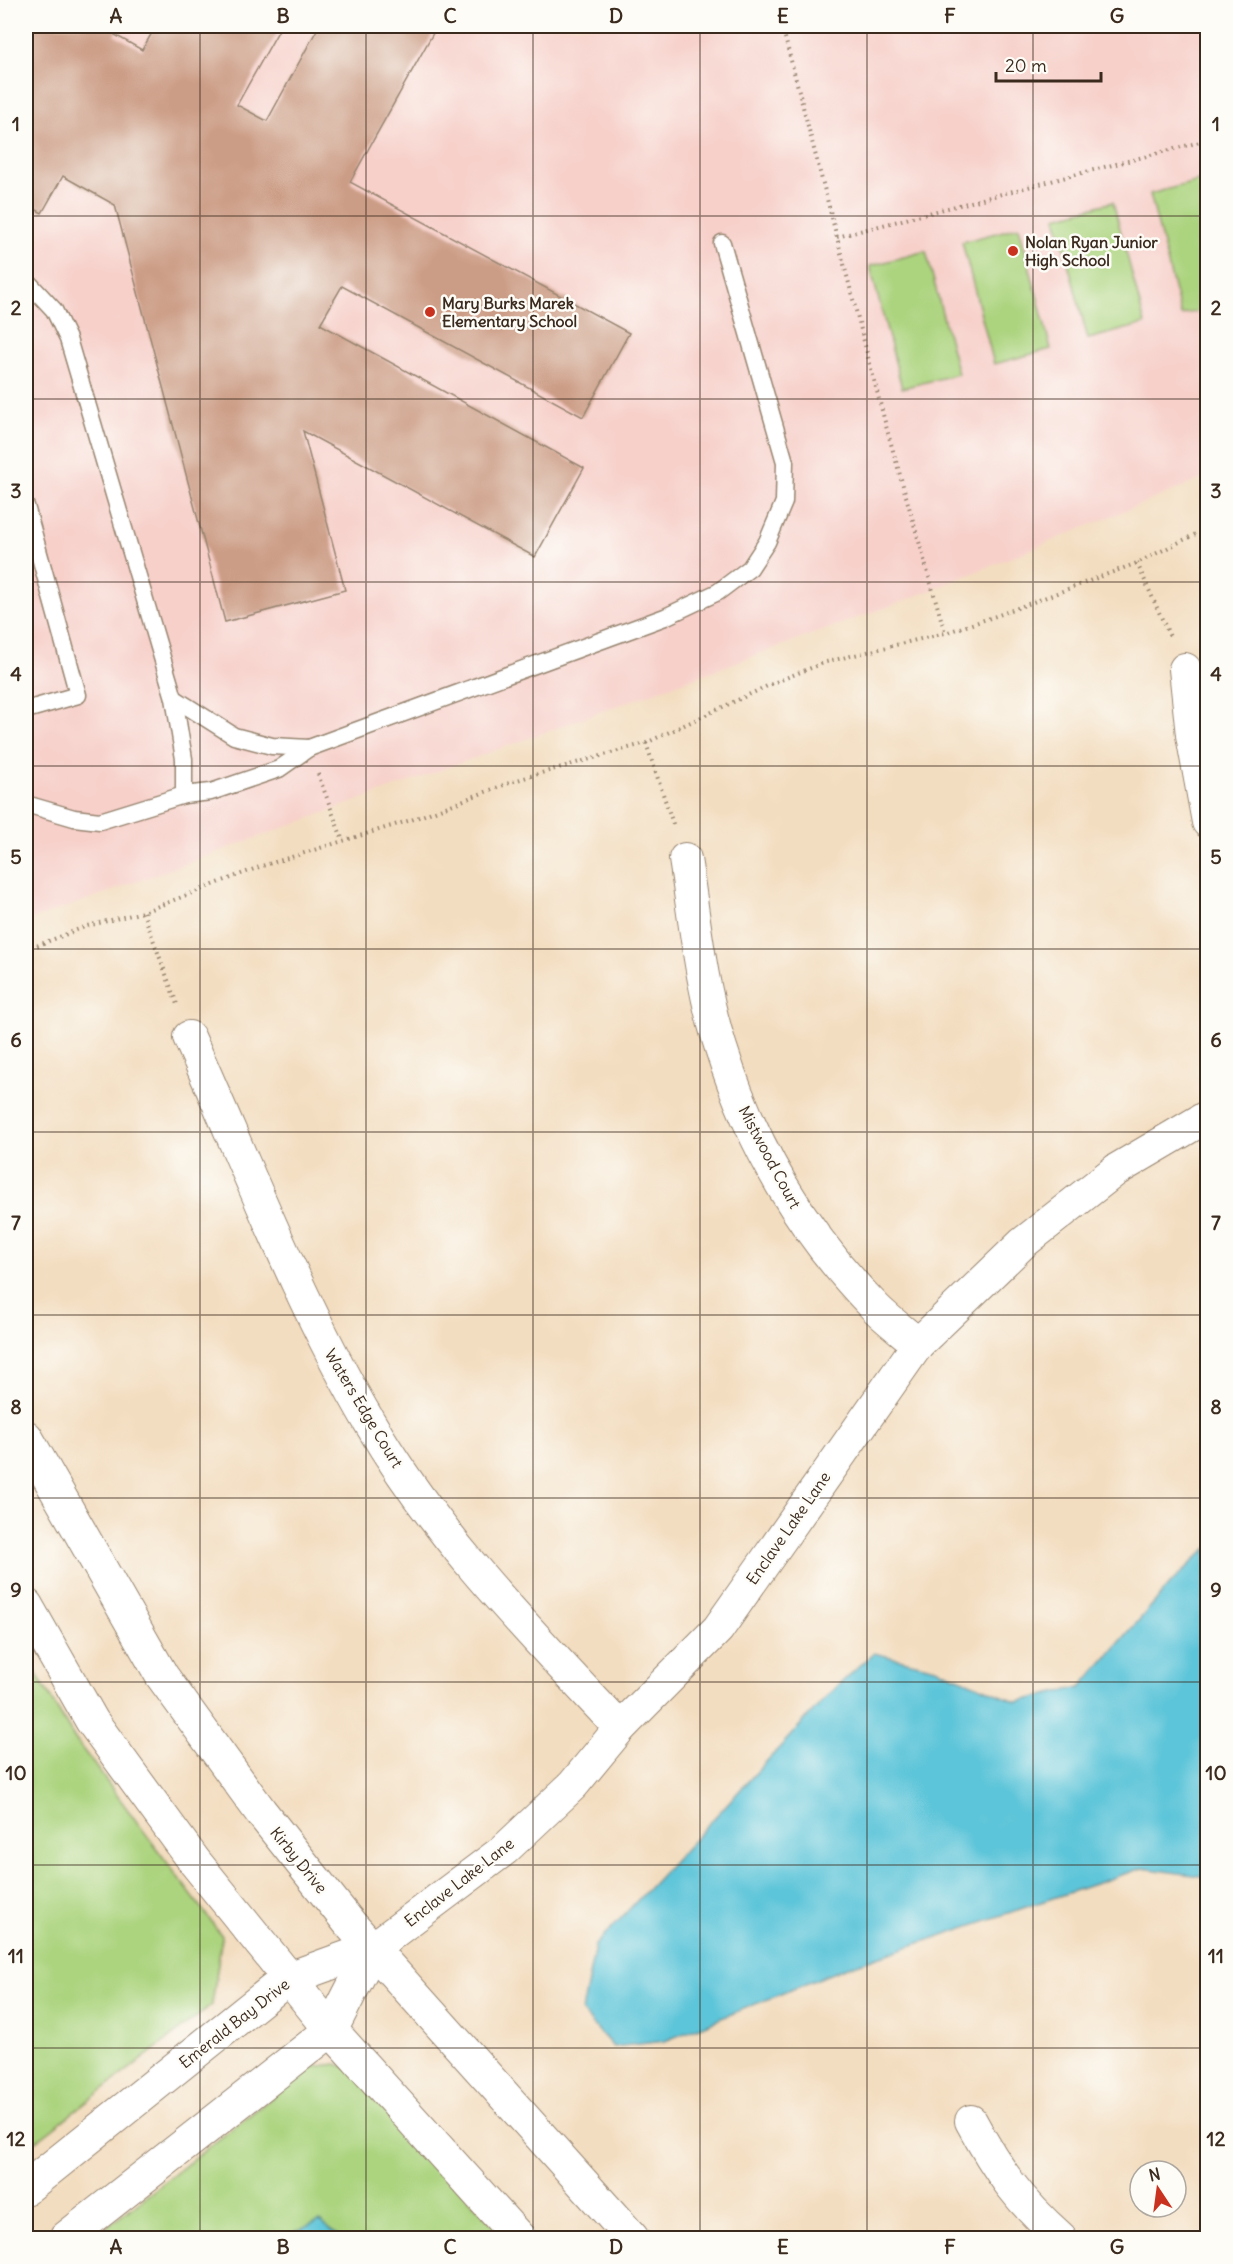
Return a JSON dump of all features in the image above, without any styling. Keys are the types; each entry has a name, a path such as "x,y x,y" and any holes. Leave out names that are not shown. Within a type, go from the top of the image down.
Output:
{"main road":[{"name":"Kirby Drive","path":"26,1437 162,1676 261,1812 351,1925 632,2238"},
{"path":"26,1605 92,1721 195,1862 287,1979 519,2238"},
{"name":"Emerald Bay Drive","path":"26,2188 287,1979 373,1948"},
{"path":"66,2238 331,2030 373,1948"}],"street":[{"path":"1185,669 1192,735 1208,822"},
{"name":"Mistwood Court","path":"685,859 704,976 720,1047 747,1119 785,1192 828,1255 874,1307 918,1344"},
{"name":"Waters Edge Court","path":"189,1037 322,1336 371,1424 426,1509 492,1592 620,1728"},
{"name":"Enclave Lake Lane","path":"373,1948 504,1850 573,1785 620,1728 718,1629 918,1344 1023,1243 1116,1170 1208,1116"},
{"path":"971,2121 998,2172 1032,2213 1061,2238"}],"lane":[{"path":"26,804 74,818 100,821 184,795 210,792 279,769 309,748 665,617 718,592 750,568 767,542 784,502 785,462 722,243"},
{"path":"26,280 54,310 68,339 174,698 184,759 184,795"},
{"path":"26,506 78,695 26,710"},
{"path":"174,698 234,736 272,746 309,748"}],"path":[{"path":"782,26 945,633"},
{"path":"837,237 1208,140"},
{"path":"26,950 87,926 143,912 262,866 411,820 517,780 646,742 758,690 826,662 945,633 1137,563 1208,528"},
{"path":"1137,563 1185,669"},
{"path":"646,742 685,859"},
{"path":"309,748 343,841"},
{"path":"143,912 189,1037"}],"shaded area":[{"name":"Mary Burks Marek Elementary School","path":"26,26 1207,26 1207,477 909,599 26,922"}],"green space":[{"path":"1206,179 1207,309 1181,315 1150,194"},
{"path":"1113,202 1145,324 1088,339 1056,217"},
{"path":"1019,227 1051,349 994,364 962,242"},
{"path":"926,251 958,374 902,388 870,266"},
{"path":"26,1656 75,1739 222,1936 212,2005 26,2149"},
{"path":"337,2064 351,2069 505,2238 93,2238 311,2067"}],"water":[{"path":"1207,1548 1207,1877 1142,1868 842,1969 665,2041 613,2047 582,2012 595,1946 832,1691 874,1653 936,1668 1017,1702 1081,1687 1172,1582"},
{"path":"320,2221 341,2238 280,2238"}],"building":[{"path":"26,26 120,26 115,35 142,50 156,26 281,26 237,105 267,121 319,26 437,26 350,182 629,333 583,417 342,286 320,324 584,468 535,557 303,431 345,590 225,622 115,205 63,176 42,213 26,204"}],"place":[{"name":"Nolan Ryan Junior High School","path":"1013,251"},
{"name":"Mary Burks Marek Elementary School","path":"430,312"}]}
